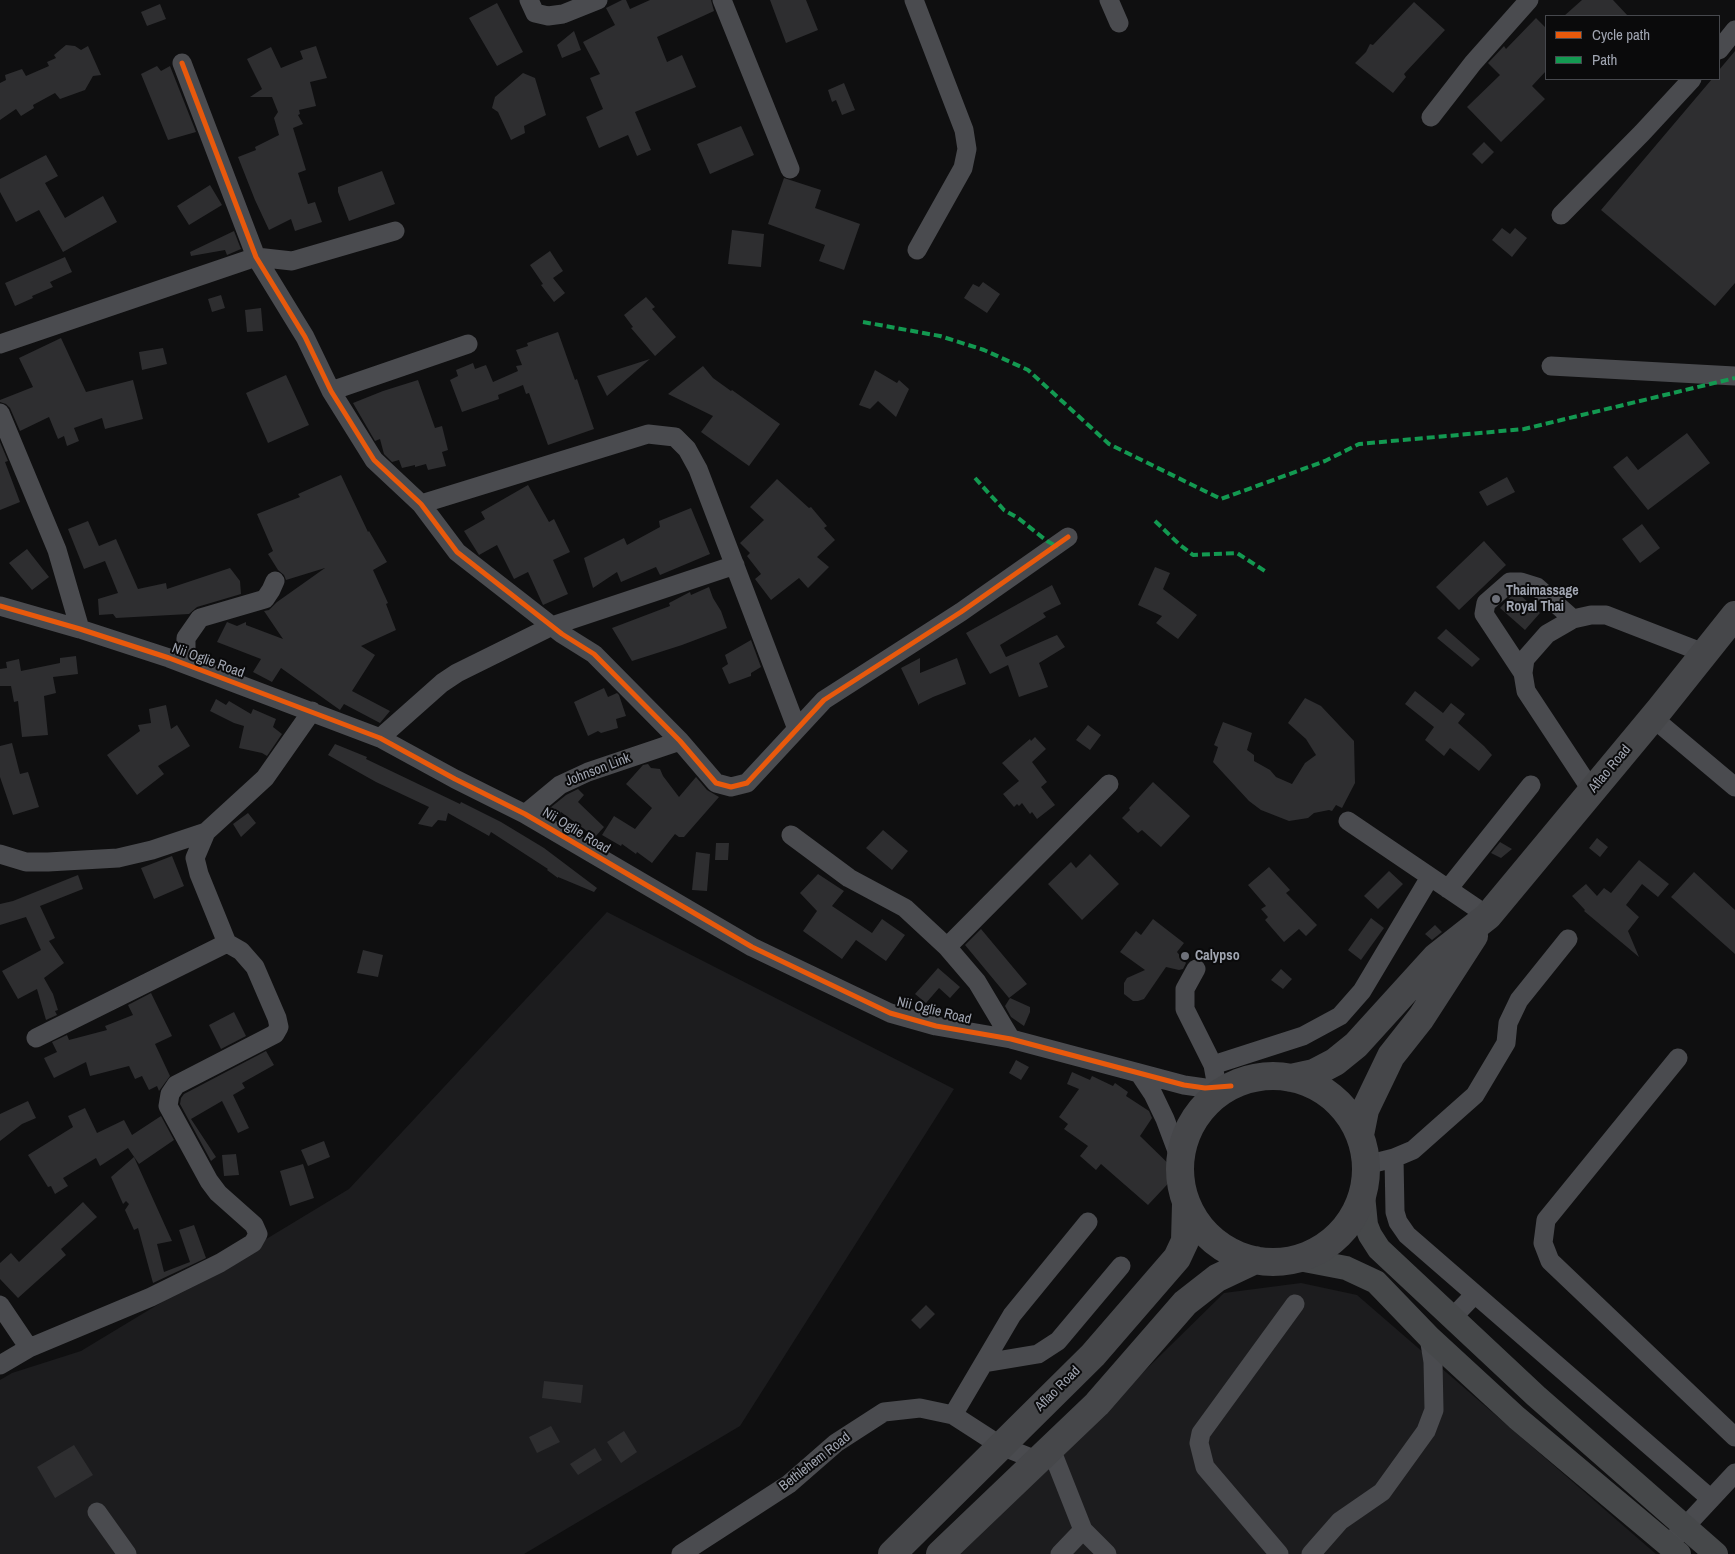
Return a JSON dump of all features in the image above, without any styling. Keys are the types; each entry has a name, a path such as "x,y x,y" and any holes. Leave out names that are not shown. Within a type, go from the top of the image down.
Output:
{"highway":[{"name":"Aflao Road","path":"1360,1135 1365,1110 1391,1056 1426,1010 1485,919 1653,718 1735,615"},
{"name":"Aflao Road","path":"1291,1078 1314,1074 1335,1062 1349,1051 1436,958 1485,919"},
{"path":"1260,1078 1291,1078 1320,1089 1344,1109 1360,1135 1366,1165 1366,1180 1363,1195 1357,1209 1340,1234 1315,1252 1299,1259 1270,1262 1255,1260 1226,1250 1213,1241 1193,1218 1186,1204 1180,1174 1180,1159 1189,1130 1196,1116 1225,1087 1260,1078"},
{"name":"Aflao Road","path":"892,1554 1092,1355 1177,1258 1185,1241 1186,1204"},
{"path":"940,1554 1097,1404 1185,1303 1217,1278 1255,1260"}],"main road":[{"path":"1363,1195 1366,1225 1379,1249 1536,1396 1710,1552"},
{"path":"1299,1259 1346,1268 1376,1282 1429,1337 1517,1418 1674,1549"}],"street":[{"path":"529,0 535,13 548,16 563,14 598,0"},
{"path":"722,0 790,169"},
{"path":"914,0 964,130 968,149 963,168 917,250"},
{"path":"1110,0 1119,23"},
{"path":"1431,117 1473,63 1528,0"},
{"path":"1720,49 1735,30"},
{"path":"182,63 256,258 305,337 331,391 374,460 421,504 457,552 552,626 594,654 680,741 716,783 731,787 746,783 824,700 961,612 1068,537"},
{"path":"1560,215 1642,133 1691,80"},
{"path":"0,344 256,258 292,261 395,231"},
{"path":"331,391 468,344"},
{"path":"1551,366 1735,376"},
{"path":"0,413 57,550 80,629"},
{"path":"421,504 648,434 674,437 687,450 698,469 797,729"},
{"path":"380,738 442,682 457,672 552,626 735,565"},
{"path":"186,664 186,638 200,618 265,599 275,581"},
{"path":"1523,673 1484,614 1486,603 1510,582 1521,582 1537,586 1573,619"},
{"name":"Nii Oglie Road","path":"0,606 80,629 186,664 380,738 525,814 752,947 890,1013 936,1026 1011,1039 1184,1085 1205,1088 1225,1087"},
{"path":"1592,791 1526,691 1523,673 1525,660 1547,634 1573,619 1591,615 1606,615 1704,653"},
{"path":"0,854 26,862 118,858 152,850 206,832 265,778 312,711"},
{"path":"1653,718 1735,787"},
{"name":"Johnson Link","path":"525,814 560,785 588,772 680,741"},
{"path":"948,947 1109,784"},
{"path":"1448,889 1531,785"},
{"path":"1348,821 1448,889 1485,919"},
{"path":"0,1365 29,1348 151,1297 220,1263 253,1243 258,1234 254,1225 218,1193 209,1181 168,1106 170,1094 176,1085 275,1034 279,1027 277,1018 255,968 241,950 226,943 199,874 195,858 206,832"},
{"path":"791,835 848,878 905,908 948,947 978,982 1011,1039"},
{"path":"1213,1065 1303,1036 1340,1016 1362,991 1430,877"},
{"path":"1366,1165 1394,1158 1413,1150 1476,1094 1506,1044 1508,1023 1519,1000 1568,939"},
{"path":"36,1038 226,943"},
{"path":"1196,969 1185,989 1185,1008 1225,1087"},
{"path":"1678,1058 1546,1220 1543,1243 1550,1261 1735,1437"},
{"path":"1139,1073 1165,1119 1180,1159"},
{"path":"1394,1158 1396,1212 1398,1222 1407,1235 1711,1499"},
{"path":"953,1415 1012,1315 1088,1222"},
{"path":"984,1362 1038,1354 1058,1341 1121,1266"},
{"path":"1453,1317 1475,1294"},
{"path":"1279,1554 1205,1467 1199,1443 1201,1433 1294,1304"},
{"path":"0,1305 29,1348"},
{"path":"1311,1554 1340,1521 1382,1492 1426,1431 1434,1410 1433,1362 1429,1337"},
{"name":"Bethlehem Road","path":"681,1554 789,1484 836,1443 884,1412 920,1408 953,1415 1001,1446 1045,1455"},
{"path":"1045,1455 1083,1530 1107,1554"},
{"path":"1674,1549 1684,1527 1735,1473"},
{"path":"97,1512 127,1554"},
{"path":"1060,1554 1083,1530"}],"shaded area":[{"path":"607,912 954,1089 740,1426 524,1554 0,1554 0,1380 12,1373 81,1351 349,1189"},
{"path":"1301,1283 1357,1295 1656,1554 958,1554 1224,1293"}],"building":[{"path":"626,0 630,9 650,0 711,0 714,11 657,37 667,62 682,55 696,87 635,112 651,150 637,156 628,135 599,148 586,117 603,109 590,78 600,74 583,42 615,25 606,8"},
{"path":"770,0 806,0 818,30 786,43"},
{"path":"1582,0 1613,0 1627,15 1565,15"},
{"path":"1414,2 1445,30 1404,74 1406,77 1393,93 1355,63 1366,52 1370,44 1373,45"},
{"path":"497,3 523,52 497,66 469,18"},
{"path":"160,4 166,19 147,26 141,12"},
{"path":"1536,18 1545,27 1545,72 1532,86 1545,99 1501,142 1467,107 1500,75 1488,63 1504,46 1506,49"},
{"path":"574,31 581,50 562,58 557,45"},
{"path":"66,45 75,46 81,50 88,46 101,75 93,76 85,90 60,99 55,93 33,105 34,108 21,116 16,109 0,120 0,83 6,80 5,75 22,69 26,76 49,66 47,62 56,58 54,55"},
{"path":"316,46 327,78 310,82 316,106 299,110 300,114 298,115 303,124 293,128 306,170 298,173 308,204 315,202 322,222 295,231 291,219 269,230 238,157 256,150 255,147 279,135 274,118 278,112 272,97 250,97 262,89 247,59 271,47 281,68 303,59 300,51"},
{"path":"1735,51 1735,283 1715,306 1601,210 1711,80 1720,80 1720,69"},
{"path":"157,66 161,71 170,66 196,132 168,140 141,74"},
{"path":"523,73 535,78 546,115 524,126 525,133 511,140 498,112 492,108 495,97"},
{"path":"844,83 855,110 842,115 836,100 832,102 828,90"},
{"path":"741,126 754,155 710,174 697,144"},
{"path":"1484,142 1494,152 1482,164 1472,154"},
{"path":"46,155 58,176 45,183 65,218 103,196 117,222 63,252 39,210 16,222 0,192 0,179"},
{"path":"382,171 395,204 349,221 338,192 338,187"},
{"path":"784,178 821,190 815,208 860,224 844,270 819,261 825,245 768,224"},
{"path":"210,185 222,205 189,225 177,206"},
{"path":"1502,228 1510,234 1515,228 1527,238 1512,257 1492,240"},
{"path":"732,230 764,234 761,267 728,264"},
{"path":"234,231 241,249 227,255 225,250 191,256 190,252"},
{"path":"550,251 563,271 553,278 565,293 554,302 541,285 543,284 530,265"},
{"path":"65,257 72,272 50,282 53,287 15,306 5,283"},
{"path":"983,282 1000,294 987,313 964,298 973,284 979,287"},
{"path":"221,295 225,308 212,312 208,299"},
{"path":"646,297 655,307 652,309 676,337 655,356 631,328 633,327 624,315"},
{"path":"261,308 263,331 247,332 245,310"},
{"path":"558,332 594,429 548,445 529,393 526,394 523,385 498,395 499,399 462,412 450,380 458,376 456,370 473,363 475,369 486,365 493,382 518,371 516,366 522,365 516,350 528,346 527,343"},
{"path":"61,338 86,392 133,380 143,419 105,429 102,418 74,428 79,441 67,446 64,436 58,439 49,417 20,431 10,408 0,402 0,400 33,387 19,358"},
{"path":"163,348 167,364 142,370 139,352"},
{"path":"650,359 607,396 597,376"},
{"path":"703,366 713,378 780,424 749,466 701,432 713,416 668,394"},
{"path":"875,370 897,383 899,380 909,389 896,417 878,401 870,409 859,405"},
{"path":"286,375 309,425 268,443 246,393"},
{"path":"418,380 435,428 442,426 448,450 442,452 446,466 428,470 426,464 402,468 399,460 392,462 384,454 380,439 375,441 353,403"},
{"path":"1687,433 1710,463 1648,510 1613,467 1627,456 1638,470"},
{"path":"0,442 8,461 5,462 20,502 0,510"},
{"path":"341,475 368,532 387,562 373,570 388,603 386,604 396,630 361,646 375,655 352,691 390,711 380,723 344,704 340,710 281,668 272,682 253,672 261,659 217,642 227,622 237,626 246,622 246,625 283,639 264,611 269,610 277,602 325,568 286,580 268,554 273,551 257,514 300,497 298,494"},
{"path":"1507,477 1515,492 1487,506 1479,492"},
{"path":"777,479 809,508 811,507 827,526 824,528 835,540 817,557 829,567 808,588 799,578 771,600 755,579 761,574 747,556 750,553 740,543 764,520 750,507"},
{"path":"528,485 549,522 554,519 570,552 553,560 568,594 543,605 528,572 514,579 497,545 479,555 464,531 485,519 481,512"},
{"path":"691,508 710,554 660,575 656,567 621,582 617,572 593,588 584,558 624,538 627,545 660,527 659,521"},
{"path":"88,521 99,546 116,539 138,589 166,583 167,589 230,568 240,581 241,594 197,607 189,614 116,618 113,614 99,615 98,599 118,593 105,561 84,569 68,529"},
{"path":"1642,524 1660,548 1640,563 1622,539"},
{"path":"1484,541 1506,565 1459,610 1436,587"},
{"path":"27,549 49,577 32,590 9,563"},
{"path":"1155,567 1170,573 1163,589 1197,615 1178,639 1156,623 1162,616 1138,605"},
{"path":"1052,585 1061,604 1043,613 1046,617 1000,645 1006,657 1057,635 1065,647 1039,663 1048,687 1019,697 1008,665 990,674 966,633"},
{"path":"709,587 727,628 632,661 612,628 670,606 669,603 690,592 691,595"},
{"path":"1514,593 1518,593 1540,613 1525,630 1500,608"},
{"path":"1446,629 1480,659 1472,667 1437,638"},
{"path":"751,640 761,667 751,673 751,676 729,684 722,668 728,664 725,655"},
{"path":"76,656 78,674 53,677 56,693 44,696 48,735 22,737 18,701 14,702 11,686 0,686 0,669 7,668 6,662 19,659 21,671 60,663 60,658"},
{"path":"920,658 920,673 957,658 966,684 933,697 919,704 919,706 901,668"},
{"path":"604,688 608,697 617,693 619,695 626,716 616,719 618,728 601,733 598,731 588,736 574,702"},
{"path":"1415,691 1443,713 1451,703 1465,714 1458,723 1492,755 1479,771 1450,748 1444,756 1425,740 1434,727 1405,704"},
{"path":"1305,698 1321,706 1354,741 1355,783 1342,808 1336,805 1332,811 1314,813 1308,818 1289,821 1261,810 1249,801 1213,762 1218,747 1214,745 1223,722 1252,733 1247,750 1254,755 1254,761 1270,770 1276,777 1292,784 1305,763 1316,755 1306,739 1288,723"},
{"path":"216,699 226,705 229,701 251,714 253,709 276,719 273,727 282,734 267,756 262,753 239,748 244,726 210,711"},
{"path":"166,705 171,729 177,725 190,746 158,766 164,774 137,795 107,755 140,731 138,725 151,723 149,709"},
{"path":"1088,725 1101,735 1090,750 1076,740"},
{"path":"1035,737 1046,749 1032,762 1047,782 1041,787 1055,805 1037,819 1032,812 1030,814 1022,803 1014,807 1003,794 1019,781 1002,763 1030,739 1031,741"},
{"path":"12,743 20,774 28,772 39,807 13,815 0,777 0,746"},
{"path":"335,744 367,757 366,759 501,822 544,848 597,888 594,892 558,878 548,869 491,832 489,836 448,813 446,821 438,820 432,827 418,824 429,807 376,782 328,755"},
{"path":"648,764 651,768 660,769 679,797 696,777 707,790 719,797 684,837 679,837 675,834 652,863 637,852 636,854 622,844 621,846 602,835 614,816 635,829 652,808 626,784 643,765"},
{"path":"1153,782 1190,816 1161,847 1142,830 1138,833 1122,818"},
{"path":"578,789 584,795 578,802 604,827 595,837 561,812 559,816 550,808 566,795"},
{"path":"248,813 256,823 241,837 233,824"},
{"path":"883,830 908,851 892,870 866,848"},
{"path":"1597,838 1608,847 1600,857 1589,848"},
{"path":"1500,842 1512,849 1501,858 1491,853"},
{"path":"716,843 729,843 728,860 715,860"},
{"path":"696,852 710,854 707,891 692,890"},
{"path":"1090,854 1119,884 1082,920 1048,884 1071,862 1076,868"},
{"path":"172,856 184,886 154,899 141,868"},
{"path":"1639,860 1669,884 1658,897 1642,884 1626,905 1639,917 1628,931 1639,957 1584,911 1572,896 1586,884 1597,896 1604,888 1611,893"},
{"path":"1269,867 1290,890 1286,893 1317,925 1306,936 1299,929 1284,942 1265,920 1268,917 1261,909 1266,906 1248,885"},
{"path":"1389,871 1403,884 1378,909 1364,896"},
{"path":"1694,872 1735,910 1735,954 1671,897"},
{"path":"818,874 844,891 832,906 872,933 882,919 905,935 886,961 856,940 842,959 803,931 817,911 800,893"},
{"path":"78,875 83,889 40,906 55,938 49,941 64,963 44,978 53,994 58,1010 55,1011 57,1015 46,1020 37,989 18,999 2,971 41,950 26,917 0,925 0,904 13,901"},
{"path":"1371,918 1384,928 1361,960 1348,950"},
{"path":"1153,919 1184,943 1177,952 1186,963 1183,969 1179,970 1166,967 1144,999 1133,1001 1124,994 1124,983 1127,978 1145,970 1120,952 1136,931 1141,935"},
{"path":"1435,925 1442,932 1432,940 1425,934"},
{"path":"981,929 1027,984 1009,998 965,945"},
{"path":"363,950 383,955 378,977 357,973"},
{"path":"938,968 960,987 950,998 939,988 926,1003 915,994"},
{"path":"1281,969 1292,979 1283,989 1271,980"},
{"path":"151,993 172,1036 155,1044 170,1076 159,1091 157,1086 149,1090 142,1076 135,1079 129,1066 90,1076 86,1062 54,1078 44,1058 57,1052 52,1042 67,1035 69,1040 107,1030 105,1026 133,1015 128,1005"},
{"path":"1010,998 1030,1007 1030,1012 1024,1026 1011,1017 1005,1006"},
{"path":"234,1012 246,1036 221,1049 209,1025"},
{"path":"266,1051 274,1065 242,1083 245,1088 233,1095 249,1128 238,1133 222,1101 191,1119 216,1157 211,1161 180,1104 181,1098 184,1094"},
{"path":"1016,1060 1029,1067 1021,1080 1009,1073"},
{"path":"1072,1072 1090,1080 1092,1076 1113,1086 1115,1083 1128,1092 1126,1096 1149,1111 1152,1118 1140,1136 1178,1173 1148,1205 1101,1164 1096,1170 1080,1156 1088,1146 1064,1129 1068,1124 1059,1117 1079,1089 1067,1084"},
{"path":"28,1101 36,1118 22,1124 0,1141 0,1114"},
{"path":"85,1108 97,1133 124,1120 132,1135 161,1116 174,1140 139,1164 128,1148 100,1166 96,1158 63,1178 68,1186 55,1194 51,1186 48,1187 28,1155 73,1127 68,1116"},
{"path":"324,1141 330,1157 308,1166 301,1150"},
{"path":"236,1154 239,1175 224,1176 222,1155"},
{"path":"134,1157 172,1241 157,1244 164,1272 190,1262 179,1230 194,1225 206,1258 153,1283 138,1228 134,1230 125,1210 129,1204 126,1201 123,1204 111,1177"},
{"path":"303,1164 314,1198 290,1206 280,1171"},
{"path":"83,1202 97,1217 61,1249 66,1255 18,1298 0,1279 0,1263 11,1253 19,1262"},
{"path":"926,1305 935,1314 920,1329 911,1320"},
{"path":"544,1381 583,1385 581,1403 542,1398"},
{"path":"551,1426 560,1442 537,1453 529,1437"},
{"path":"624,1431 637,1452 621,1463 607,1442"},
{"path":"74,1445 93,1475 55,1498 37,1467"},
{"path":"595,1448 602,1460 578,1475 570,1464"}],"marked path":[{"path":"863,322 940,336 984,350 1028,370 1109,444 1221,499 1325,461 1359,444 1524,429 1735,378"},
{"path":"975,478 1004,510 1058,547"},
{"path":"1155,521 1193,555 1237,553 1268,573"}],"cycle path":[{"path":"182,63 256,257 305,337 331,391 374,460 421,504 457,552 562,634 594,654 680,741 716,783 731,787 747,783 824,700 961,612 1068,537"},
{"path":"0,606 80,629 169,658 380,738 525,814 752,947 890,1013 936,1026 1011,1039 1184,1085 1205,1088 1231,1086"}],"place":[{"name":"Thaimassage Royal Thai","path":"1496,599"},
{"name":"Calypso","path":"1185,956"}]}
